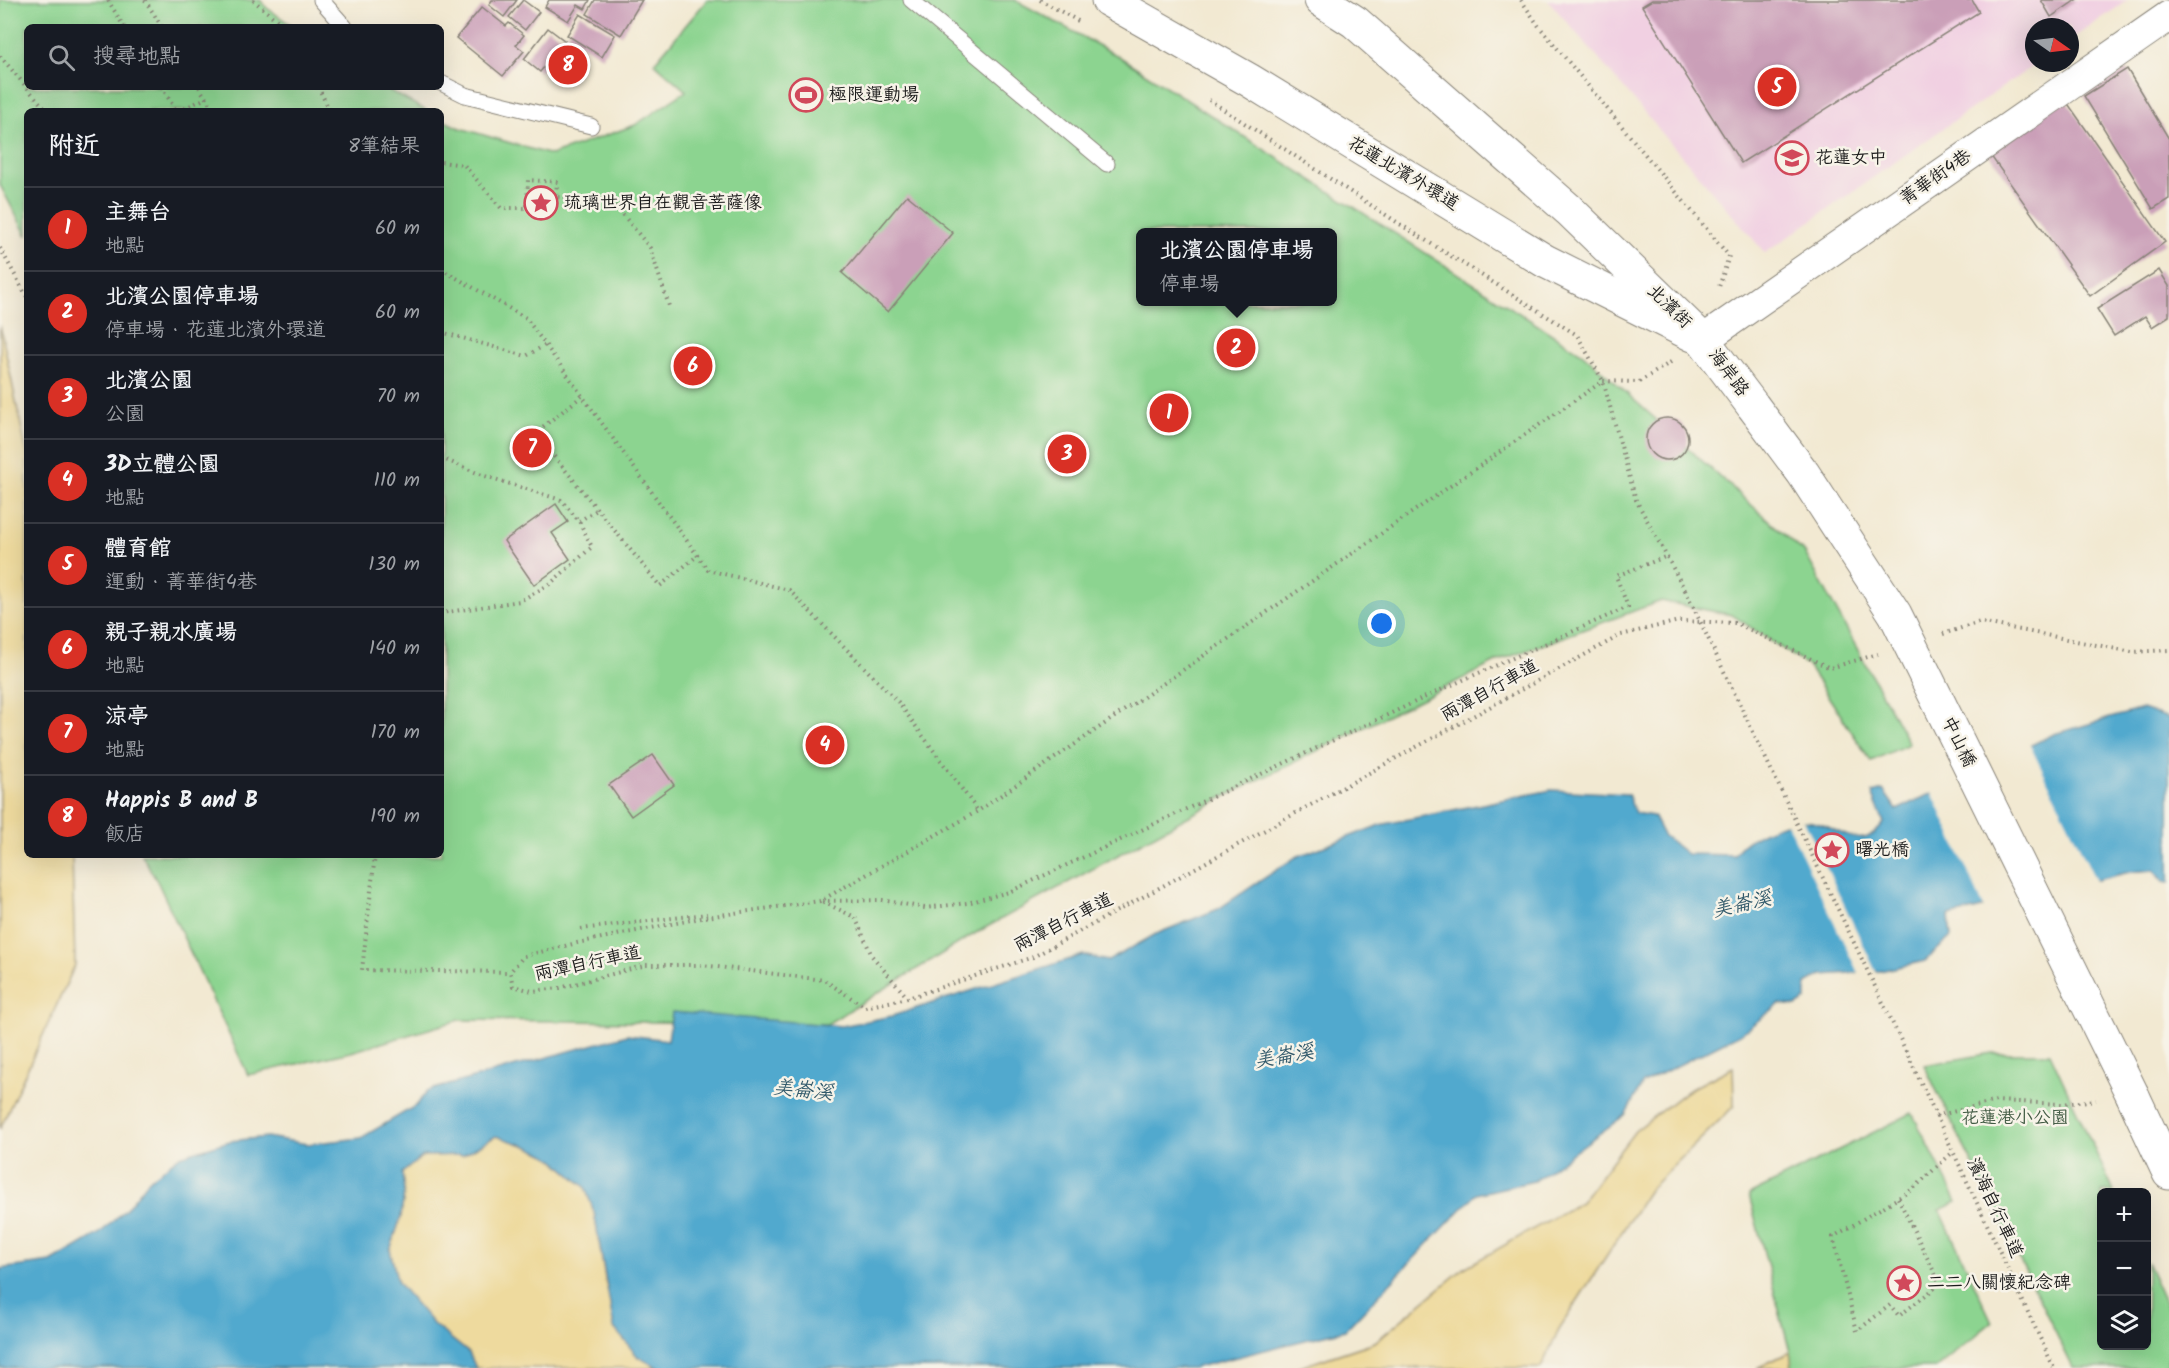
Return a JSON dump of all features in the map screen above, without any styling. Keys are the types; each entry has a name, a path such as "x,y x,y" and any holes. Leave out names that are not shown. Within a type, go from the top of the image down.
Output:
{"main road":[{"name":"花蓮北濱外環道","path":"1108,0 1249,80 1545,261 1703,340"},
{"name":"北濱街","path":"1321,0 1355,22 1569,210 1703,340"},
{"name":"海岸路","path":"1703,340 1753,406"},
{"name":"中山橋","path":"1753,406 1803,473 1895,614 2133,1096"},
{"path":"2133,1096 2169,1173"}],"street":[{"name":"菁華街4巷","path":"1703,340 2169,16"}],"lane":[{"path":"321,0 342,24"},
{"path":"911,0 1107,164"},
{"path":"444,84 465,95 591,126"}],"path":[{"path":"108,0 122,24"},
{"path":"145,0 160,24"},
{"path":"254,0 282,24"},
{"path":"1040,0 1092,29"},
{"path":"1521,0 1538,25 1729,256 1719,288"},
{"path":"0,56 24,84"},
{"path":"29,90 44,108"},
{"path":"164,90 176,108"},
{"path":"202,90 212,108"},
{"path":"320,90 328,108"},
{"path":"581,929 820,901 882,900 925,908 966,903 1009,892 1445,688 1628,607 1616,576 1665,557 1636,500 1603,381 1577,334 1406,228 1205,97"},
{"path":"184,108 206,98"},
{"path":"444,162 464,165 501,208 527,208 528,180 557,182 556,197 611,200 650,248 669,306"},
{"path":"0,248 24,292"},
{"path":"444,271 526,318 708,570 789,590 898,702 978,811"},
{"path":"444,333 526,356 545,345"},
{"path":"820,901 978,811 1603,381 1640,382 1703,340"},
{"path":"582,396 535,433 660,586 697,555"},
{"path":"444,459 482,475 561,500 579,521 592,547 550,584 520,601 444,613"},
{"path":"579,521 597,510"},
{"name":"濱海自行車道","path":"1665,557 1685,590 1916,1072 2054,1368"},
{"name":"兩潭自行車道","path":"820,901 706,917 524,956 510,972 513,987 532,991 560,988 646,965 702,965 824,980 865,1007 908,998 1033,957 1620,635 1679,621 1736,623 1830,668"},
{"path":"1980,622 2132,652 2169,650"},
{"path":"375,858 362,970 510,972"},
{"path":"820,901 855,916 872,956 908,998"},
{"path":"1936,1116 1996,1101 2062,1104 2133,1096"},
{"path":"1898,1198 1940,1284 1899,1316 1890,1305 1857,1331 1833,1237 1898,1198 1913,1189 1953,1152"}],"shaded area":[{"name":"花蓮女中","path":"1548,0 2128,0 2079,34 2079,18 2025,18 2025,71 1765,253"}],"green space":[{"path":"0,0 260,0 267,8 290,24 24,24 24,90 388,90 422,108 24,108 24,230 0,185"},
{"path":"707,0 1015,0 1120,57 1583,354 1805,553 1909,744 1871,761 1808,666 1732,615 1661,601 1498,661 1222,798 974,934 827,1024 459,1020 351,1052 248,1075 158,883 144,858 444,858 444,120 457,127 551,155 635,125 686,91 654,63"},
{"name":"花蓮港小公園","path":"1992,1053 2050,1053 2112,1188 2097,1188 2097,1350 2151,1350 2151,1271 2169,1311 2169,1368 2073,1368 1924,1065"},
{"path":"1912,1113 1957,1202 1940,1210 1992,1322 1936,1368 1792,1368 1790,1352 1749,1195"}],"sand":[{"path":"0,325 24,440 24,858 72,858 75,965 0,1129"},
{"path":"1733,1067 1734,1106 1649,1190 1559,1329 1541,1368 1297,1368 1375,1342 1464,1268 1581,1202 1635,1131 1687,1091"},
{"path":"496,1136 527,1146 550,1157 585,1187 594,1212 606,1285 638,1357 659,1368 476,1368 469,1353 434,1325 398,1283 390,1250 401,1217 404,1192 402,1173 423,1156 463,1155"},
{"path":"1790,1352 1792,1368 1757,1368"}],"water":[{"name":"美崙溪","path":"2142,709 2169,718 2169,883 2164,882 2154,870 2130,872 1949,916 1951,937 1925,961 1880,971 1822,975 1806,984 1806,1000 1796,1006 1780,1004 1740,1034 1643,1083 1625,1115 1534,1181 1476,1194 1345,1330 1193,1368 659,1368 638,1357 614,1328 594,1212 585,1187 550,1157 527,1146 496,1136 463,1155 423,1156 402,1173 404,1192 401,1217 390,1250 398,1283 434,1325 469,1353 476,1368 0,1368 0,1269 51,1262 100,1233 126,1209 149,1180 180,1156 230,1141 267,1137 307,1144 361,1138 417,1105 427,1091 627,1035 668,1040 672,1012 842,1026 892,1016 1083,955 1108,961 1156,934 1218,909 1296,857 1380,825 1551,790 1628,794 1635,813 1653,816 1663,835 1687,854 1734,855 1758,835 1781,825 1803,821 1823,825 1858,839 1867,837 1875,833 1884,823 1872,793 1883,790 1897,810 2054,734"}],"pier":[{"path":"2029,743 2097,883 1985,910 1931,790"},
{"path":"1804,820 1877,974 1859,975 1786,821"}],"building":[{"path":"492,0 517,0 504,17 489,5"},
{"path":"523,0 539,12 525,30 509,17"},
{"path":"549,0 590,0 585,9 578,5 568,21 545,7"},
{"path":"595,0 642,0 621,35 587,14"},
{"path":"1652,0 1972,0 1979,12 1741,163 1642,6"},
{"path":"2041,0 2076,0 2051,17"},
{"path":"482,7 506,26 509,23 524,35 516,45 524,51 503,76 456,38"},
{"path":"580,14 615,35 602,57 567,35"},
{"path":"548,28 565,41 540,72 524,59"},
{"path":"2127,69 2169,139 2169,199 2153,209 2084,96"},
{"path":"2064,98 2165,242 2090,296 1988,152"},
{"path":"907,195 953,233 888,312 842,273"},
{"path":"2159,270 2169,286 2169,316 2152,327 2145,316 2114,336 2097,309"},
{"path":"1667,418 1682,424 1688,439 1682,454 1667,460 1652,454 1646,439 1652,424"},
{"path":"556,504 568,522 552,533 570,559 534,585 504,541"},
{"path":"653,755 674,785 631,816 609,785"}],"place":[{"name":"Happis B and B","path":"568,65"},
{"name":"體育館","path":"1777,87"},
{"name":"極限運動場","path":"806,95"},
{"name":"花蓮女中","path":"1792,158"},
{"name":"琉璃世界自在觀音菩薩像","path":"541,203"},
{"name":"北濱公園停車場","path":"1236,348"},
{"name":"親子親水廣場","path":"693,366"},
{"name":"主舞台","path":"1169,413"},
{"name":"涼亭","path":"532,448"},
{"name":"北濱公園","path":"1067,454"},
{"name":"3D立體公園","path":"825,745"},
{"name":"曙光橋","path":"1832,850"},
{"name":"二二八關懷紀念碑","path":"1904,1283"}]}
